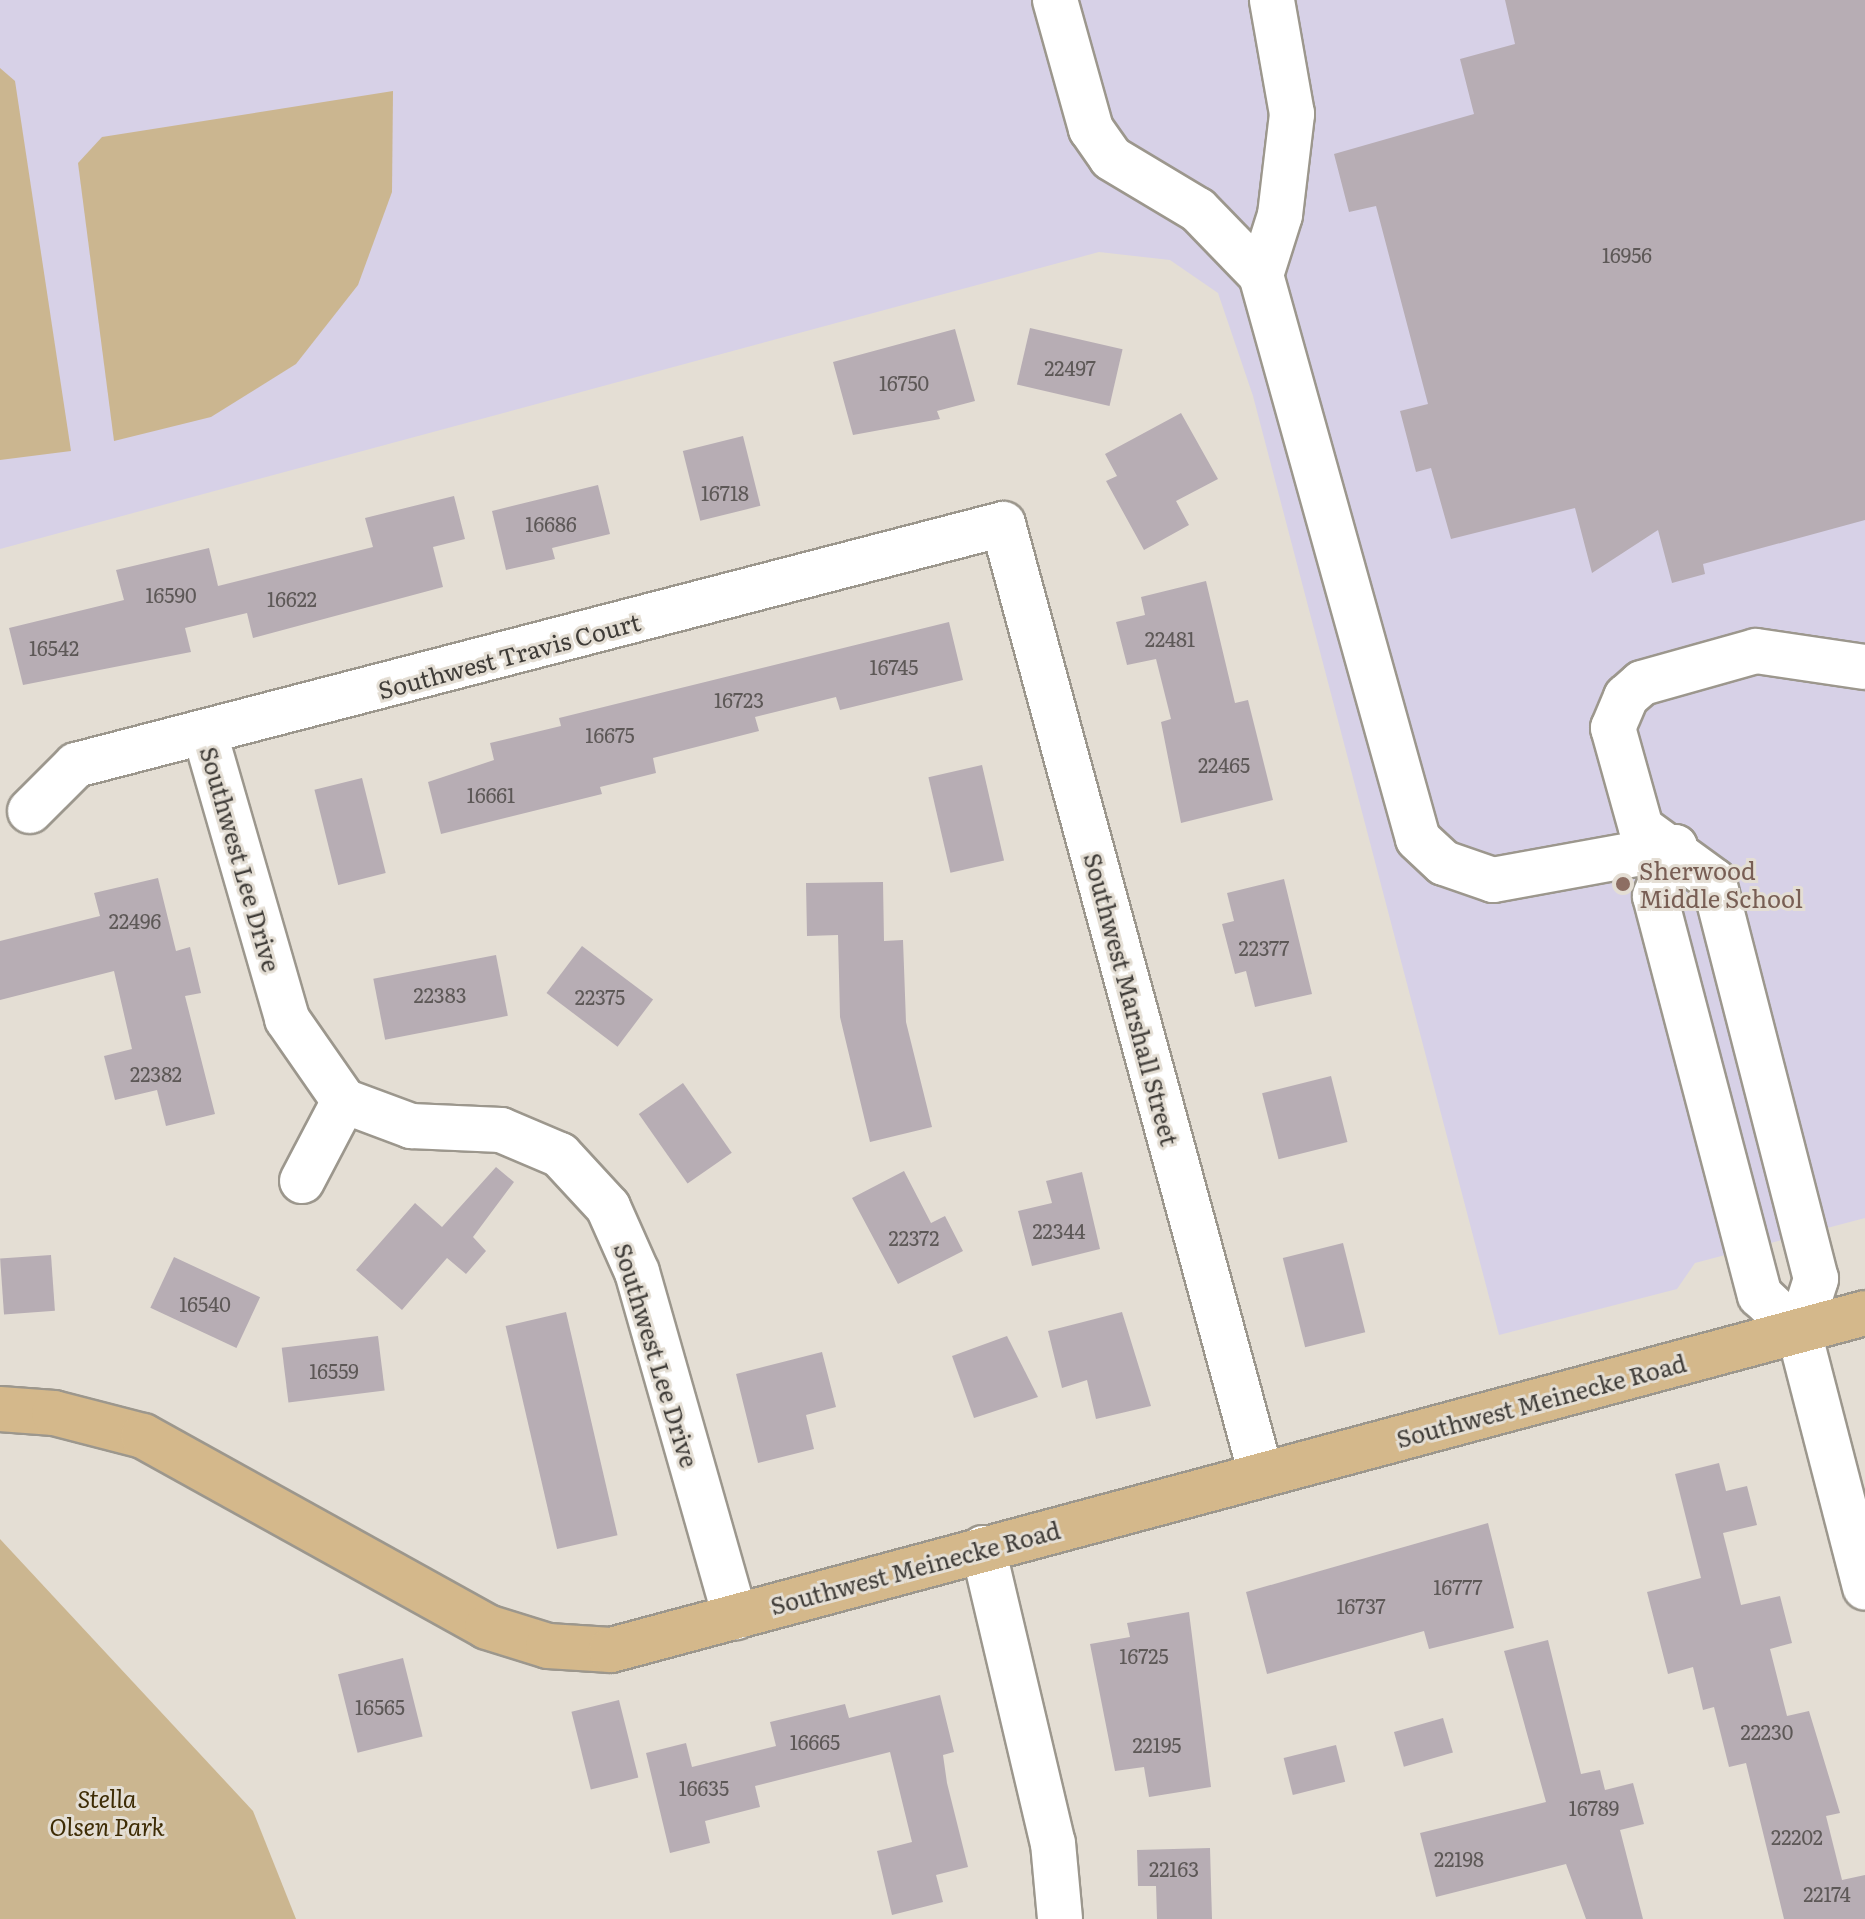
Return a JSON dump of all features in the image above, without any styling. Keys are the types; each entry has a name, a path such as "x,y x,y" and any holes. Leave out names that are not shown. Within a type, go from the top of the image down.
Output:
{"main road":[{"name":"Southwest Meinecke Road","path":"0,1409 91,1420 175,1449 463,1616 531,1643 622,1649 983,1548 1865,1313"}],"street":[{"path":"1055,0 1091,129 1111,158 1198,210 1261,275 1418,839 1444,863 1493,880 1675,847"},
{"path":"1261,275 1280,215 1292,114 1272,0"},
{"name":"Southwest Travis Court","path":"30,811 76,765 205,734 1003,524"},
{"name":"Southwest Marshall Street","path":"1003,524 1261,1474"},
{"path":"1799,1332 1816,1279 1714,881 1675,847 1655,841 1634,810 1613,728 1626,697 1658,677 1756,651 1865,667"},
{"name":"Southwest Lee Drive","path":"205,734 287,1019 344,1101 411,1126 501,1130 560,1155 608,1207 637,1272 735,1617"},
{"path":"1675,847 1655,896 1760,1295 1799,1332 1865,1588"},
{"path":"302,1181 344,1101"},
{"path":"983,1548 1053,1843 1060,1919"}],"shaded area":[{"name":"Sherwood Middle School","path":"0,0 1865,0 1865,1218 1695,1263 1677,1289 1499,1335 1253,396 1218,293 1170,260 1099,252 0,549"}],"green space":[{"path":"0,68 15,81 71,451 0,460"},
{"path":"393,91 392,192 358,285 296,364 211,417 114,441 78,163 102,137"},
{"name":"Stella Olsen Park","path":"0,1539 253,1811 296,1919 0,1919"}],"building":[{"path":"1505,0 1865,0 1865,520 1703,564 1705,574 1672,583 1658,530 1592,573 1575,508 1451,539 1431,468 1416,472 1400,411 1428,404 1376,206 1349,212 1334,154 1474,114 1460,59 1515,44"},
{"path":"1030,328 1123,349 1110,406 1017,385"},
{"path":"955,329 975,401 937,411 940,419 853,435 833,362"},
{"path":"1181,413 1218,479 1176,501 1189,525 1144,550 1106,481 1117,476 1105,454"},
{"path":"743,436 760,506 700,521 683,451"},
{"path":"598,485 610,534 552,548 555,559 506,570 492,511"},
{"path":"454,496 465,539 433,547 443,587 253,638 247,613 185,628 191,652 23,685 9,628 124,600 116,570 209,548 218,586 373,547 365,518"},
{"path":"1206,581 1235,703 1248,700 1273,800 1181,823 1161,722 1171,719 1156,659 1127,665 1116,622 1145,615 1141,597"},
{"path":"949,622 963,680 840,710 836,697 755,717 759,731 653,758 656,773 600,787 602,794 441,834 428,782 494,760 490,743 561,726 559,718"},
{"path":"982,765 1004,860 950,873 928,777"},
{"path":"362,778 386,873 338,885 314,790"},
{"path":"158,878 176,951 190,947 201,993 185,996 215,1114 166,1126 157,1090 115,1100 104,1056 132,1049 114,971 0,1000 0,941 100,916 94,893"},
{"path":"1284,879 1312,994 1255,1007 1246,971 1235,974 1222,924 1234,921 1227,893"},
{"path":"883,882 884,941 903,940 906,1022 932,1127 870,1142 840,1017 838,935 807,936 806,883"},
{"path":"582,946 653,1000 618,1047 546,993"},
{"path":"496,955 508,1016 385,1040 373,979"},
{"path":"1331,1076 1347,1142 1279,1159 1262,1093"},
{"path":"683,1083 732,1153 688,1184 639,1114"},
{"path":"496,1167 514,1182 473,1237 486,1251 466,1274 447,1258 402,1310 356,1270 415,1203 442,1227"},
{"path":"904,1171 931,1223 945,1216 963,1251 898,1284 852,1198"},
{"path":"1082,1172 1100,1249 1032,1266 1018,1211 1052,1203 1046,1181"},
{"path":"1343,1243 1365,1332 1305,1347 1283,1258"},
{"path":"51,1255 55,1311 4,1314 0,1259"},
{"path":"174,1257 260,1297 236,1348 150,1308"},
{"path":"566,1312 618,1535 557,1549 506,1326"},
{"path":"1122,1312 1151,1406 1096,1419 1087,1380 1062,1388 1048,1331"},
{"path":"378,1336 385,1391 288,1402 282,1348"},
{"path":"1007,1336 1038,1397 974,1418 952,1356"},
{"path":"822,1352 836,1407 806,1415 814,1449 758,1463 736,1374"},
{"path":"1719,1463 1726,1491 1747,1486 1757,1525 1723,1533 1741,1605 1780,1596 1792,1643 1770,1649 1787,1716 1809,1711 1840,1813 1826,1816 1842,1880 1865,1875 1865,1919 1784,1919 1746,1763 1729,1767 1714,1707 1703,1710 1693,1667 1668,1674 1647,1592 1701,1578 1675,1474"},
{"path":"1488,1523 1514,1628 1429,1649 1424,1631 1267,1674 1246,1592"},
{"path":"1189,1612 1211,1787 1149,1797 1144,1767 1115,1771 1090,1644 1130,1637 1127,1623"},
{"path":"1548,1640 1581,1774 1600,1770 1605,1790 1633,1783 1644,1824 1620,1830 1643,1919 1586,1919 1566,1864 1436,1897 1420,1833 1546,1802 1504,1651"},
{"path":"403,1658 423,1737 358,1753 338,1674"},
{"path":"940,1695 954,1752 943,1755 947,1783 968,1867 936,1875 943,1902 892,1915 877,1851 912,1842 890,1752 755,1786 760,1807 705,1821 710,1843 670,1853 646,1753 686,1743 692,1767 776,1746 770,1722 845,1704 849,1718"},
{"path":"619,1700 638,1778 591,1789 571,1712"},
{"path":"1443,1718 1453,1753 1404,1767 1394,1732"},
{"path":"1336,1745 1345,1782 1293,1795 1284,1758"},
{"path":"1210,1848 1212,1919 1157,1919 1156,1886 1138,1886 1137,1850"}],"place":[{"name":"Sherwood Middle School","path":"1623,884"}]}
